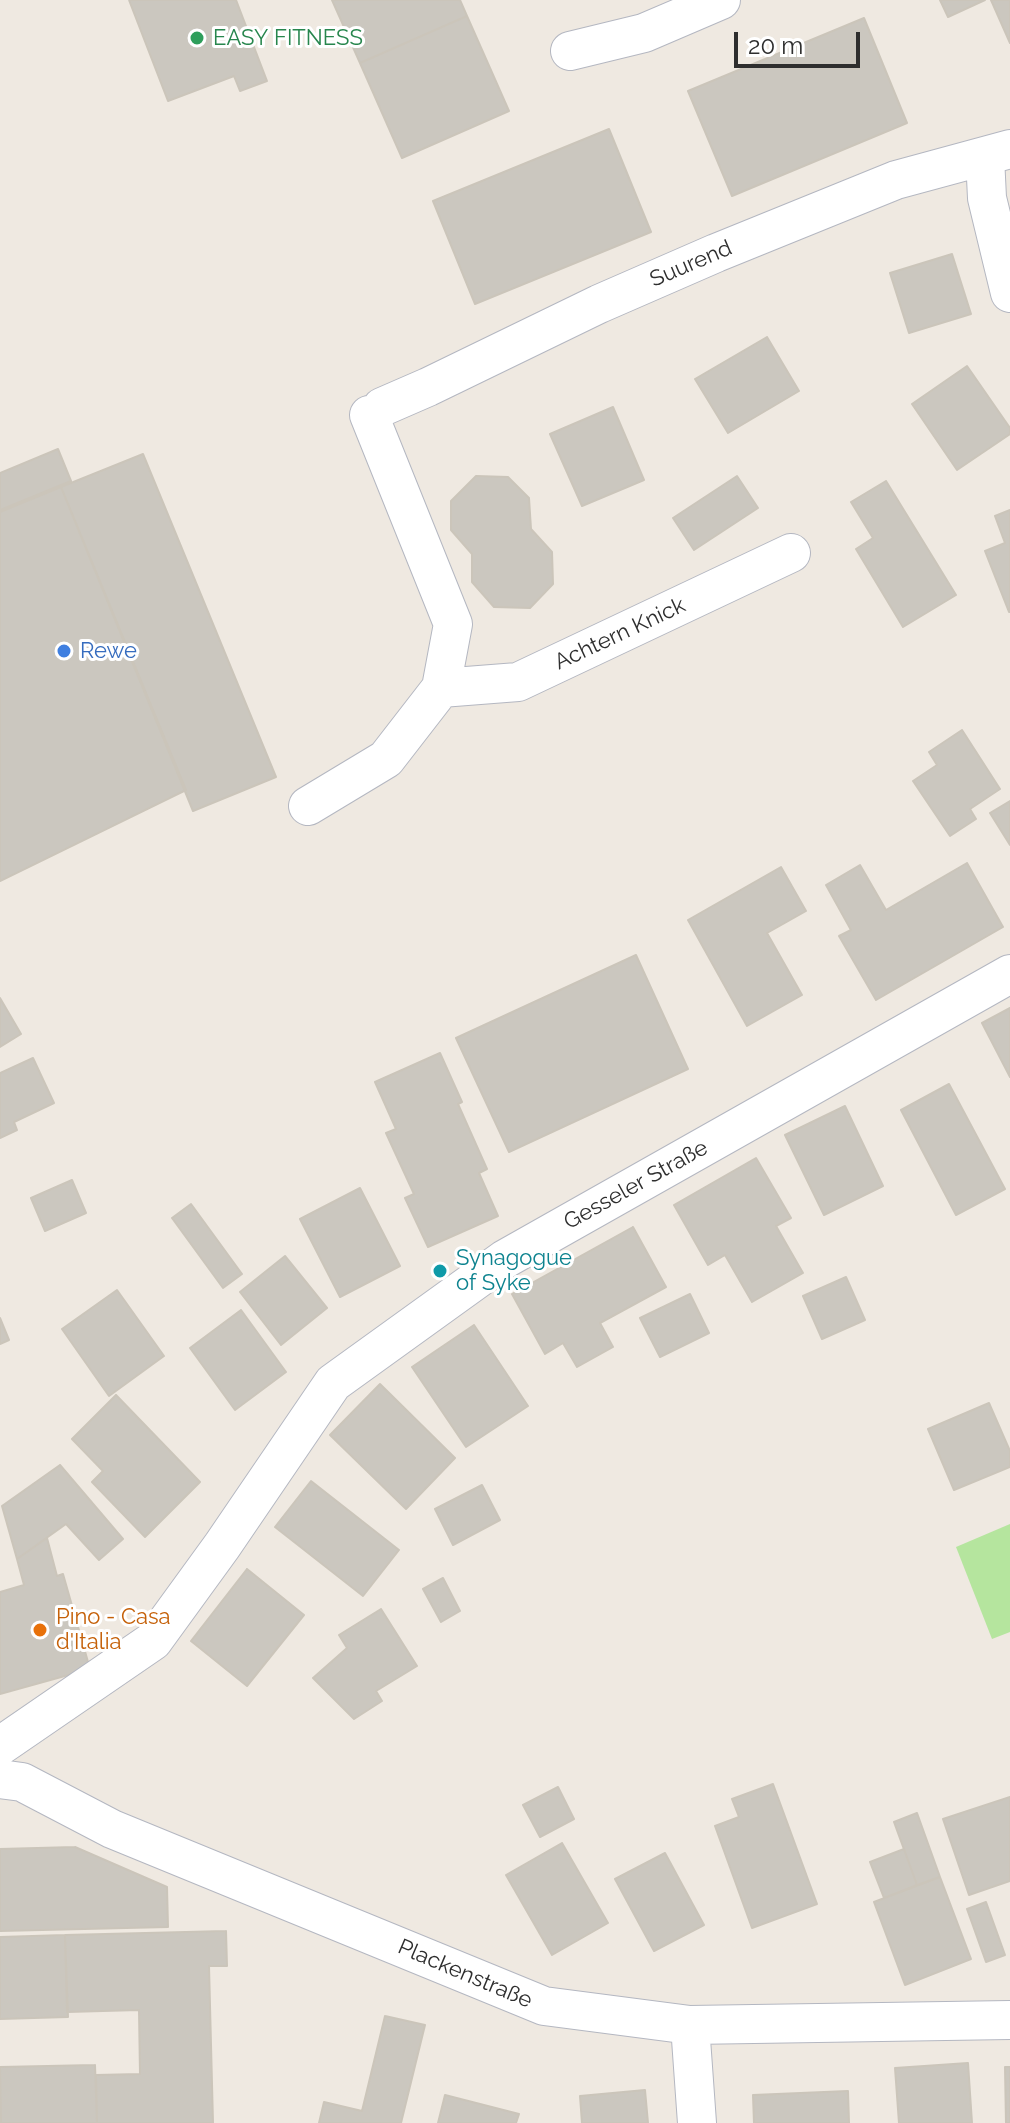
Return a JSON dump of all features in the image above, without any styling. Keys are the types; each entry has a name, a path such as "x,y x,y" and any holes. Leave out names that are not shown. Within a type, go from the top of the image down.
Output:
{"street":[{"path":"570,51 644,33 721,0"},
{"path":"997,153 987,198 1010,293"},
{"name":"Suurend","path":"441,688 453,624 375,411 599,304 716,253 896,180 997,153"},
{"name":"Achtern Knick","path":"441,688 518,682 791,553"},
{"path":"308,806 386,759 441,688"},
{"name":"Gesseler Straße","path":"0,1746 153,1641 333,1383 505,1259 1010,974"},
{"name":"Plackenstraße","path":"0,1779 22,1782 112,1829 544,2006 690,2025 1010,2020"},
{"path":"690,2025 697,2123"}],"green space":[{"path":"1010,1524 1010,1632 992,1639 956,1547"}],"building":[{"name":"EASY FITNESS","path":"129,0 236,0 267,81 240,91 234,76 168,101"},
{"path":"332,0 460,0 467,16 360,63"},
{"path":"940,0 985,0 948,17"},
{"path":"991,0 1010,0 1010,43"},
{"path":"467,16 509,111 402,158 360,63"},
{"path":"864,18 907,123 732,196 688,91"},
{"path":"609,129 651,232 475,304 433,201"},
{"path":"952,254 971,314 909,333 890,273"},
{"path":"767,337 799,391 728,433 695,379"},
{"path":"967,366 1010,428 1010,434 957,470 912,404"},
{"path":"613,407 644,480 582,506 550,434"},
{"path":"58,449 71,481 0,510 0,473"},
{"path":"143,454 276,777 193,811 61,487"},
{"path":"476,476 508,477 529,498 531,529 552,552 553,584 530,608 494,607 472,582 472,554 451,530 451,501"},
{"path":"737,476 758,508 694,550 673,518"},
{"path":"886,481 956,595 903,627 856,549 873,538 851,502"},
{"name":"Rewe","path":"61,487 186,790 0,881 0,512"},
{"path":"1010,510 1009,612 985,551 1005,543 995,516"},
{"path":"962,730 1000,789 970,809 976,819 950,836 913,781 937,765 929,752"},
{"path":"1010,801 1010,845 990,813"},
{"path":"967,863 1003,927 876,1000 839,936 851,930 826,885 860,865 886,910"},
{"path":"781,867 806,911 767,933 802,995 747,1026 688,920"},
{"path":"636,955 688,1069 509,1152 456,1038"},
{"path":"0,998 21,1034 0,1047"},
{"path":"1010,1008 1010,1077 982,1023"},
{"path":"440,1053 462,1102 458,1104 487,1169 479,1173 498,1216 428,1247 405,1198 414,1194 386,1133 396,1129 375,1082"},
{"path":"33,1058 54,1103 14,1122 17,1130 0,1138 0,1073"},
{"path":"949,1084 1005,1189 956,1215 901,1110"},
{"path":"845,1106 883,1186 824,1215 785,1135"},
{"path":"756,1158 791,1218 776,1226 803,1273 752,1302 725,1255 708,1265 674,1205"},
{"path":"72,1180 86,1213 45,1231 31,1198"},
{"path":"360,1188 400,1266 340,1297 300,1219"},
{"path":"191,1204 242,1274 223,1288 172,1218"},
{"path":"633,1227 666,1287 600,1323 613,1347 577,1367 563,1343 545,1354 512,1294"},
{"path":"285,1256 327,1308 281,1345 240,1292"},
{"path":"846,1277 865,1320 822,1339 803,1296"},
{"path":"117,1290 164,1356 109,1396 62,1329"},
{"path":"690,1294 709,1333 660,1357 640,1318"},
{"path":"241,1310 286,1372 235,1410 190,1348"},
{"path":"0,1318 9,1340 0,1344"},
{"path":"474,1325 528,1406 466,1447 412,1367"},
{"path":"380,1384 455,1458 406,1509 330,1435"},
{"path":"116,1395 200,1482 145,1537 92,1482 103,1471 72,1439"},
{"path":"989,1403 1010,1451 1010,1467 954,1490 928,1429"},
{"path":"60,1465 123,1539 99,1560 66,1524 17,1559 2,1506"},
{"path":"311,1481 399,1550 363,1596 275,1527"},
{"path":"482,1485 500,1520 453,1545 435,1509"},
{"name":"Pino - Casa d'Italia","path":"47,1538 57,1576 63,1574 90,1669 0,1694 0,1592 24,1585 17,1559"},
{"path":"247,1569 304,1615 247,1686 191,1641"},
{"path":"443,1578 460,1611 441,1622 423,1589"},
{"path":"381,1609 417,1666 376,1691 382,1701 354,1719 313,1678 347,1648 339,1635"},
{"path":"773,1784 817,1904 752,1928 715,1826 739,1817 732,1799"},
{"path":"558,1787 574,1819 540,1837 523,1805"},
{"path":"1010,1797 1010,1881 969,1895 943,1819"},
{"path":"917,1813 940,1877 917,1885 894,1822"},
{"path":"562,1843 608,1923 552,1955 506,1875"},
{"path":"75,1847 167,1887 168,1927 0,1931 0,1849"},
{"path":"904,1849 917,1885 884,1898 870,1862"},
{"path":"665,1853 704,1925 654,1951 615,1879"},
{"path":"940,1877 971,1959 905,1985 874,1902"},
{"path":"986,1902 1005,1955 986,1962 967,1909"},
{"path":"226,1931 227,1966 209,1966 213,2123 97,2123 96,2075 140,2074 139,2010 67,2012 65,1935"},
{"path":"65,1935 68,2017 0,2019 0,1937"},
{"path":"385,2016 425,2025 401,2123 319,2123 324,2102 362,2111"},
{"path":"968,2063 972,2123 899,2123 895,2068"},
{"path":"95,2065 97,2123 1,2123 0,2067"},
{"path":"1005,2067 1010,2067 1010,2123 1006,2123"},
{"path":"645,2090 648,2123 582,2123 580,2096"},
{"path":"848,2091 849,2123 754,2123 753,2095"},
{"path":"445,2095 519,2114 516,2123 438,2123"}],"place":[{"name":"EASY FITNESS","path":"197,38"},
{"name":"Rewe","path":"64,651"},
{"name":"Synagogue of Syke","path":"440,1271"},
{"name":"Pino - Casa d'Italia","path":"40,1630"}]}
